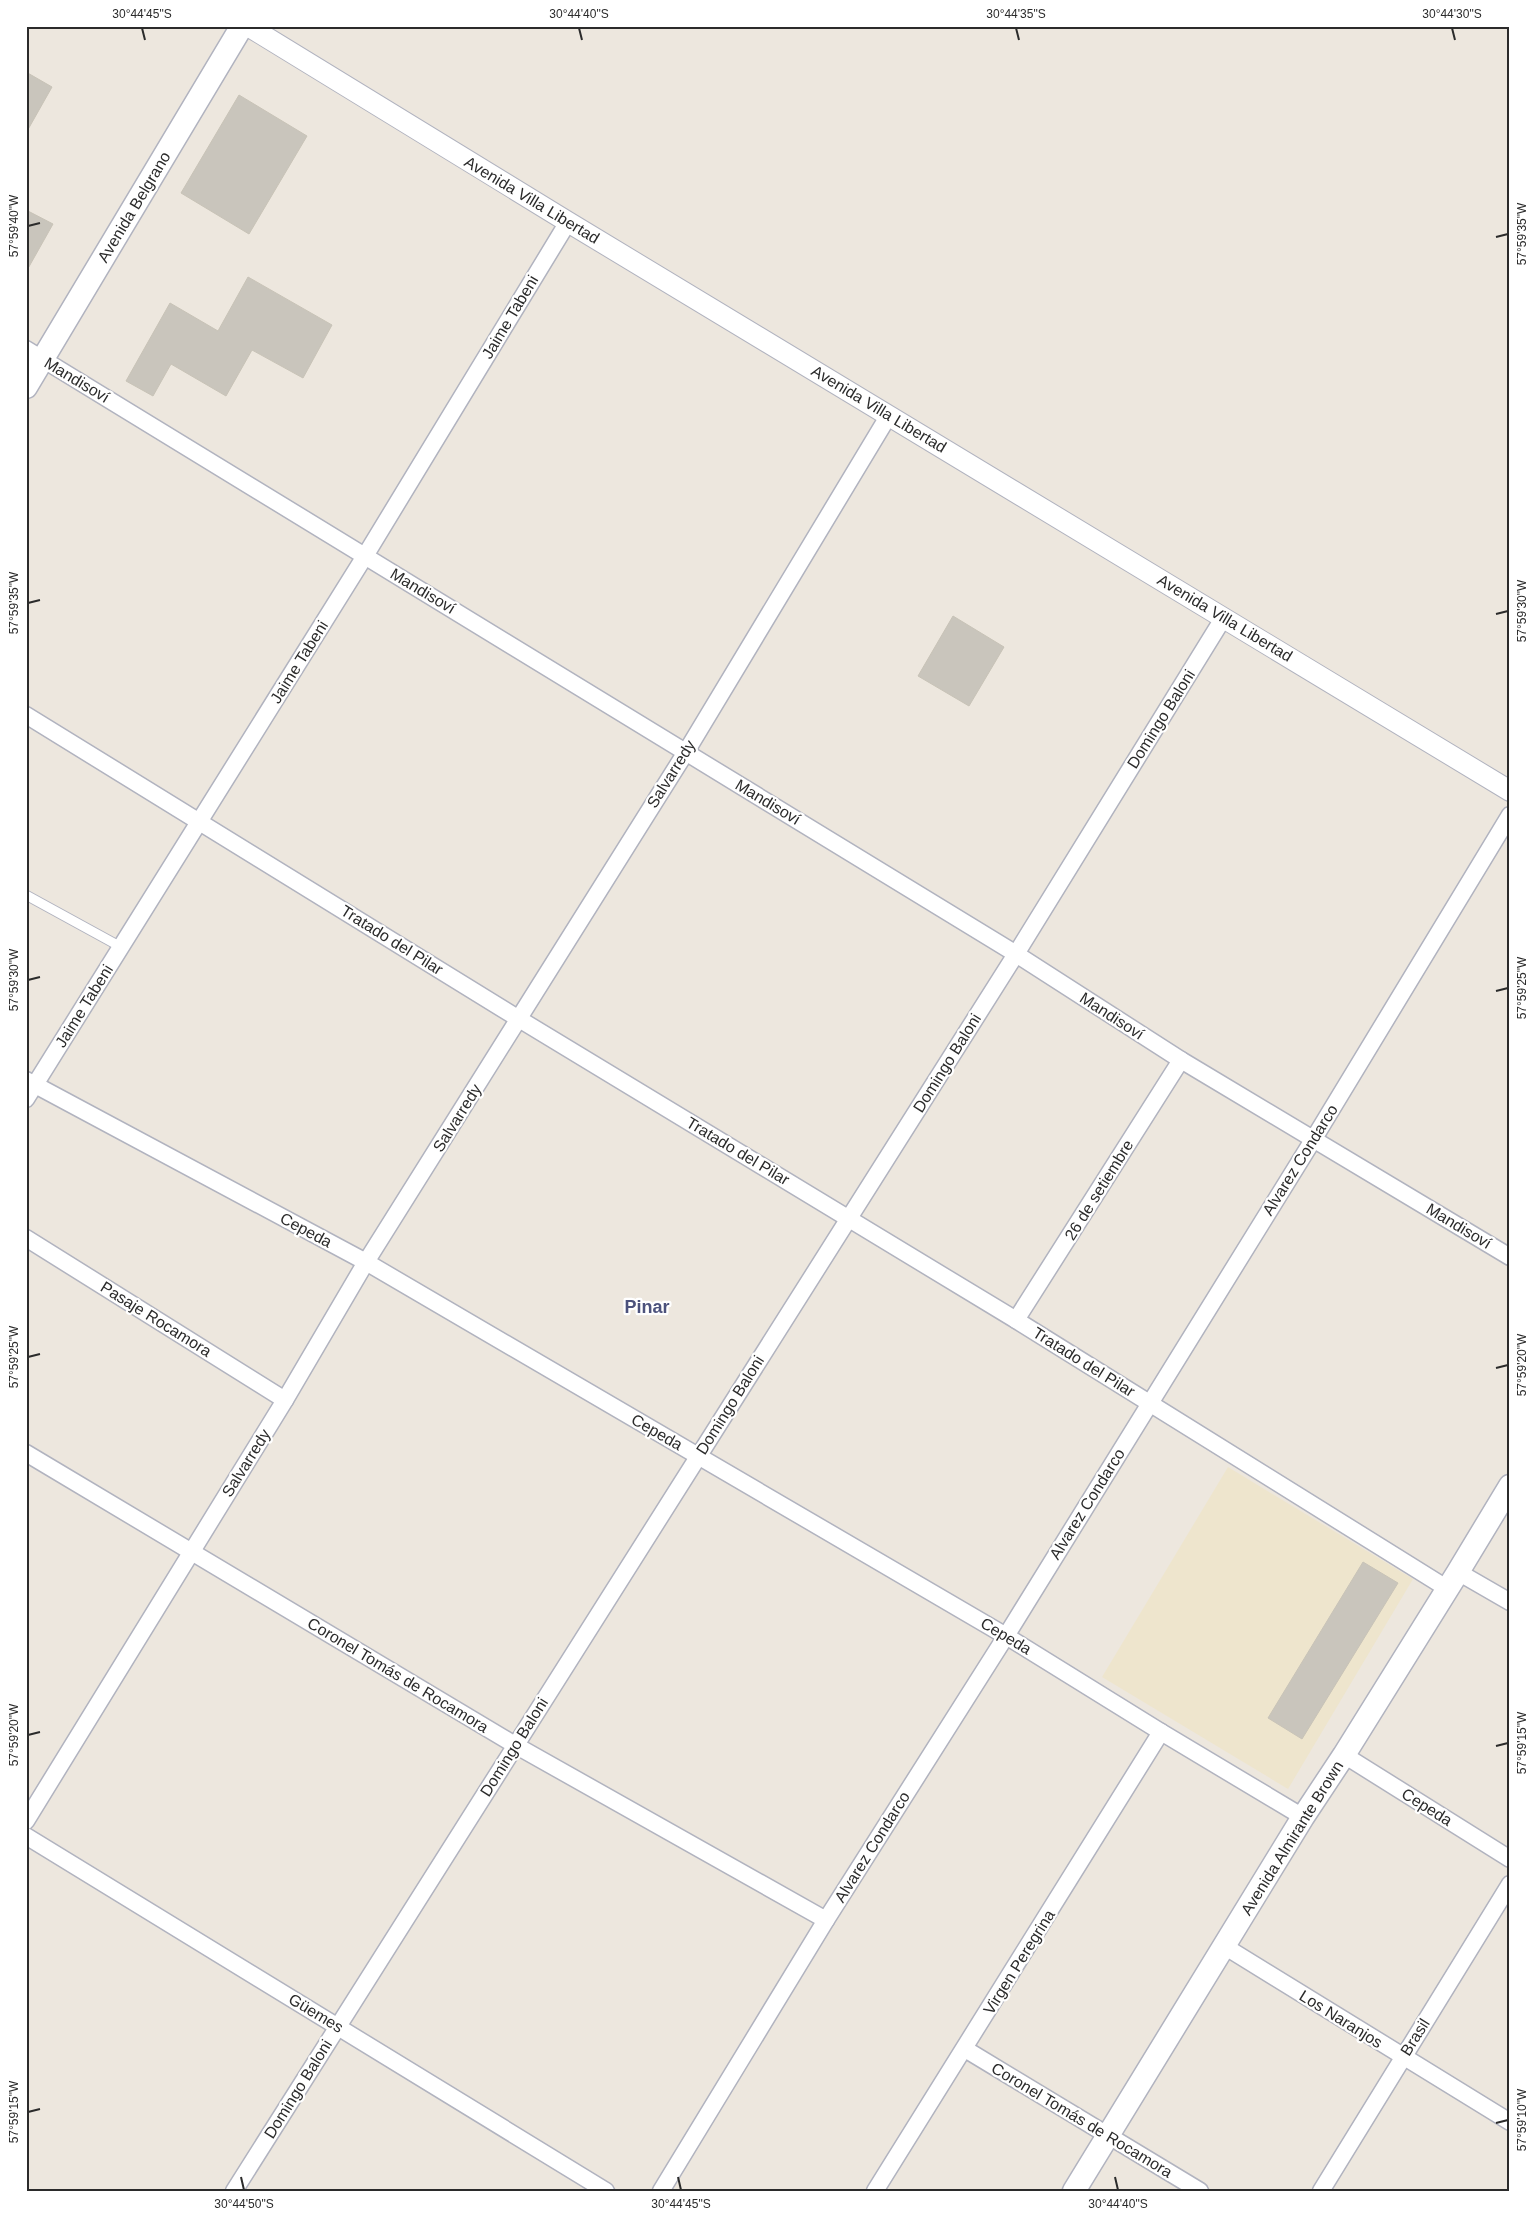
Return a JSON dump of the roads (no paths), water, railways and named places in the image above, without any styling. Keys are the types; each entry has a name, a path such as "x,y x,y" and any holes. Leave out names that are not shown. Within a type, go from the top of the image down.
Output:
{"main road":[{"name":"Avenida Belgrano","path":"26,388 35,354 242,26"},
{"name":"Avenida Almirante Brown","path":"1074,2191 1303,1817 1453,1581 1510,1486"}],"street":[{"name":"Avenida Villa Libertad","path":"248,26 568,222 1510,791"},
{"name":"Jaime Tabeni","path":"26,1099 31,1082 121,947 200,821 365,556 568,222"},
{"name":"Mandisoví","path":"35,354 1016,954 1181,1060 1510,1257"},
{"name":"Salvarredy","path":"26,1821 285,1400 366,1262 686,752 889,415"},
{"name":"Domingo Baloni","path":"234,2191 1016,954 1224,617"},
{"name":"Tratado del Pilar","path":"26,715 1149,1403 1453,1581 1510,1602"},
{"name":"Alvarez Condarco","path":"661,2191 826,1920 1006,1636 1313,1140 1510,815"},
{"name":"26 de setiembre","path":"1016,1320 1181,1060"},
{"name":"Cepeda","path":"31,1082 366,1262 1006,1636 1303,1817"},
{"name":"Pasaje Rocamora","path":"26,1238 285,1400"},
{"name":"Coronel Tomás de Rocamora","path":"26,1453 515,1745 826,1920"},
{"name":"Virgen Peregrina","path":"875,2191 1161,1732"},
{"name":"Cepeda","path":"1344,1755 1510,1859"},
{"name":"Güemes","path":"26,1836 606,2191"},
{"name":"Brasil","path":"1321,2191 1510,1884"},
{"name":"Los Naranjos","path":"1224,1946 1510,2122"},
{"name":"Coronel Tomás de Rocamora","path":"965,2049 1200,2191"}],"lane":[{"path":"26,895 121,947"}],"district":[{"name":"Pinar","path":"647,1307"}]}
